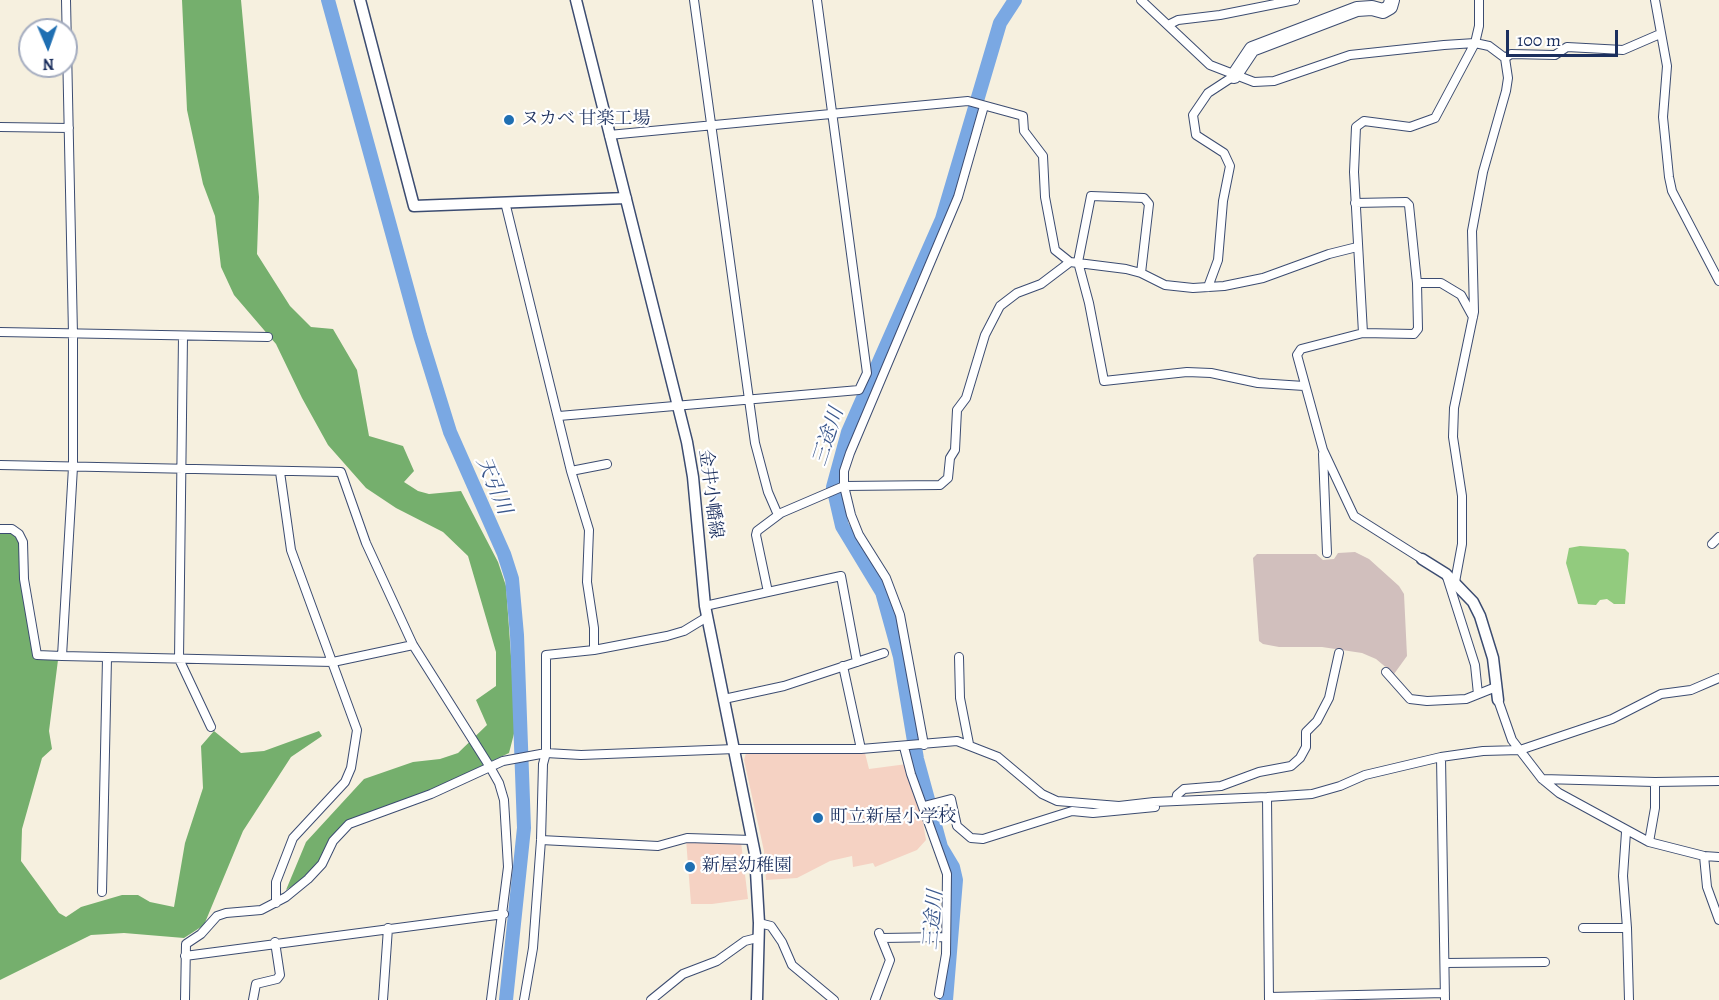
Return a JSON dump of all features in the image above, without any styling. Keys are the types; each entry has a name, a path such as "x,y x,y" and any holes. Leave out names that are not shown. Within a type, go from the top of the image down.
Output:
{"highway":[{"path":"1234,76 1238,57 1251,44 1368,0"},
{"path":"1234,76 1252,50 1357,9 1383,10 1390,7 1392,0"}],"main road":[{"path":"360,0 414,206 626,198"},
{"name":"金井小幡線","path":"576,0 678,406 693,477 706,611 735,749 758,885 757,1000"},
{"path":"1422,559 1446,574 1473,602 1480,616 1493,658 1498,700"}],"street":[{"path":"62,656 73,467 73,334 66,0"},
{"path":"694,0 755,444 768,492 778,515"},
{"path":"559,416 859,390 867,373 817,0"},
{"path":"1142,0 1210,65 1243,80 1265,83 1350,55 1475,43 1489,46 1505,58 1508,78 1506,91 1483,172 1472,231 1475,289 1473,317 1454,408 1453,437 1462,495 1462,544 1455,582"},
{"path":"1168,25 1178,20 1220,15 1295,0"},
{"path":"1363,333 1355,202 1354,138 1356,127 1364,121 1410,127 1435,118 1475,43 1479,27 1479,0"},
{"path":"1655,0 1660,34 1666,48 1663,117 1668,177 1672,191 1719,281"},
{"path":"1505,58 1511,54 1555,55 1567,47 1623,50 1660,34"},
{"path":"1209,286 1218,260 1223,201 1230,166 1228,157 1197,135 1193,116 1208,93 1234,76"},
{"path":"609,135 968,101 1023,116 1024,131 1043,156 1045,196 1055,249 1074,262 1141,273 1165,285 1193,288 1263,278 1329,254 1357,247"},
{"path":"924,745 910,657 900,615 886,578 859,535 846,499 844,471 958,197 983,106"},
{"path":"0,128 69,128"},
{"path":"1141,273 1149,204 1144,198 1091,196 1074,262 1089,303 1104,381 1187,372 1258,383 1304,386"},
{"path":"505,202 571,471 589,530 586,582 594,628 594,650"},
{"path":"1355,202 1406,202 1409,205 1417,283 1418,329 1413,334 1363,333 1301,349 1297,355 1323,450 1354,516 1422,559"},
{"path":"768,592 756,535 757,531 778,515 844,486 940,485 948,478 950,458 955,450 957,410 966,398 985,335 1000,306 1017,293 1041,284 1074,262"},
{"path":"1417,283 1441,282 1461,295 1473,317"},
{"path":"0,332 268,337"},
{"path":"183,336 179,659 211,726"},
{"path":"1323,450 1327,553"},
{"path":"571,471 607,464"},
{"path":"0,465 341,472 366,543 413,645 499,783 507,823 508,867 504,914 491,1000"},
{"path":"276,903 278,873 292,838 345,782 351,768 357,730 291,550 279,472"},
{"path":"0,529 12,530 19,534 23,542 24,579 37,655 333,662 413,645"},
{"path":"1712,544 1719,537"},
{"path":"1446,574 1475,665 1478,694"},
{"path":"524,1000 533,948 542,840 543,764 546,753 546,655 594,650 667,636 684,631 706,611 768,592 841,576 857,662"},
{"path":"724,699 784,686 884,653"},
{"path":"1176,801 1177,795 1184,789 1221,786 1259,772 1291,766 1300,758 1306,747 1306,732 1317,721 1329,698 1339,654"},
{"path":"959,657 960,698 969,744"},
{"path":"102,892 107,658"},
{"path":"843,666 861,749"},
{"path":"1386,672 1410,699 1427,701 1466,699 1496,687"},
{"path":"185,1000 186,944 201,934 217,916 261,910 276,903 308,879 322,864 333,842 350,824 431,794 502,761 546,753 600,755 735,749 861,749 957,741 998,757 1042,794 1057,801 1119,806 1312,794 1340,786 1365,775 1441,757 1483,751 1520,750 1612,719 1661,694 1691,690 1719,678"},
{"path":"1498,700 1512,740 1542,779 1559,793 1626,832 1649,842 1704,856 1719,857"},
{"path":"905,747 947,874 946,937 939,994"},
{"path":"1267,797 1269,999 1445,996 1441,757"},
{"path":"1542,779 1719,781"},
{"path":"1649,842 1655,808 1654,782"},
{"path":"924,806 951,799 957,826 971,838 983,839 1072,811 1093,813 1155,807"},
{"path":"1626,832 1623,876 1628,928 1629,1000"},
{"path":"542,840 658,846 687,838 752,840"},
{"path":"1704,856 1707,887 1719,920"},
{"path":"185,956 388,927 504,914"},
{"path":"759,923 771,926 782,942 792,965 834,1000"},
{"path":"383,1000 388,927"},
{"path":"1583,928 1628,928"},
{"path":"875,1000 890,960 881,935 946,937"},
{"path":"651,1000 682,974 717,960 745,941 758,938"},
{"path":"253,1000 256,984 277,979 280,975 275,942"},
{"path":"1445,963 1545,962"}],"shaded area":[{"path":"1355,552 1369,559 1399,586 1404,594 1407,656 1394,674 1376,659 1362,653 1322,647 1279,647 1259,641 1253,558 1257,554 1316,554 1323,560 1334,559 1338,553"},
{"path":"746,753 865,753 869,769 907,764 921,811 926,840 917,850 875,867 873,863 853,867 852,856 830,861 797,878 766,880 764,851 744,760"},
{"path":"686,839 741,842 748,899 712,904 691,904"}],"green space":[{"path":"182,0 241,0 259,197 257,254 290,306 311,327 333,329 357,370 369,436 403,446 414,471 404,482 418,491 429,494 461,491 498,562 506,586 516,726 509,753 429,791 345,822 330,840 319,863 305,878 286,890 306,842 364,779 413,762 440,759 458,753 487,725 476,700 496,686 496,652 468,556 443,532 396,508 366,488 328,445 276,344 234,295 221,267 215,216 203,184 187,110"},
{"path":"0,532 12,533 19,538 22,580 34,657 58,660 49,731 52,749 42,758 22,829 21,861 59,913 66,917 81,907 122,895 138,895 150,902 174,907 185,843 203,788 201,746 214,731 241,753 264,751 319,731 322,736 291,757 243,831 204,925 184,938 124,933 91,935 0,980"},
{"path":"1580,546 1625,549 1629,553 1625,604 1614,604 1607,599 1600,600 1596,605 1578,604 1566,563 1569,548"}],"waterway":[{"name":"天引川","path":"328,0 420,335 450,432 504,554 512,579 517,635 524,828 506,1000"},
{"name":"三途川","path":"946,1000 956,880 953,867 941,847 917,759 900,657 882,592 842,526 833,487 848,432 942,219 1000,23 1015,0"}],"place":[{"name":"ヌカベ 甘楽工場","path":"509,120"},
{"name":"町立新屋小学校","path":"818,818"},
{"name":"新屋幼稚園","path":"690,867"}]}
